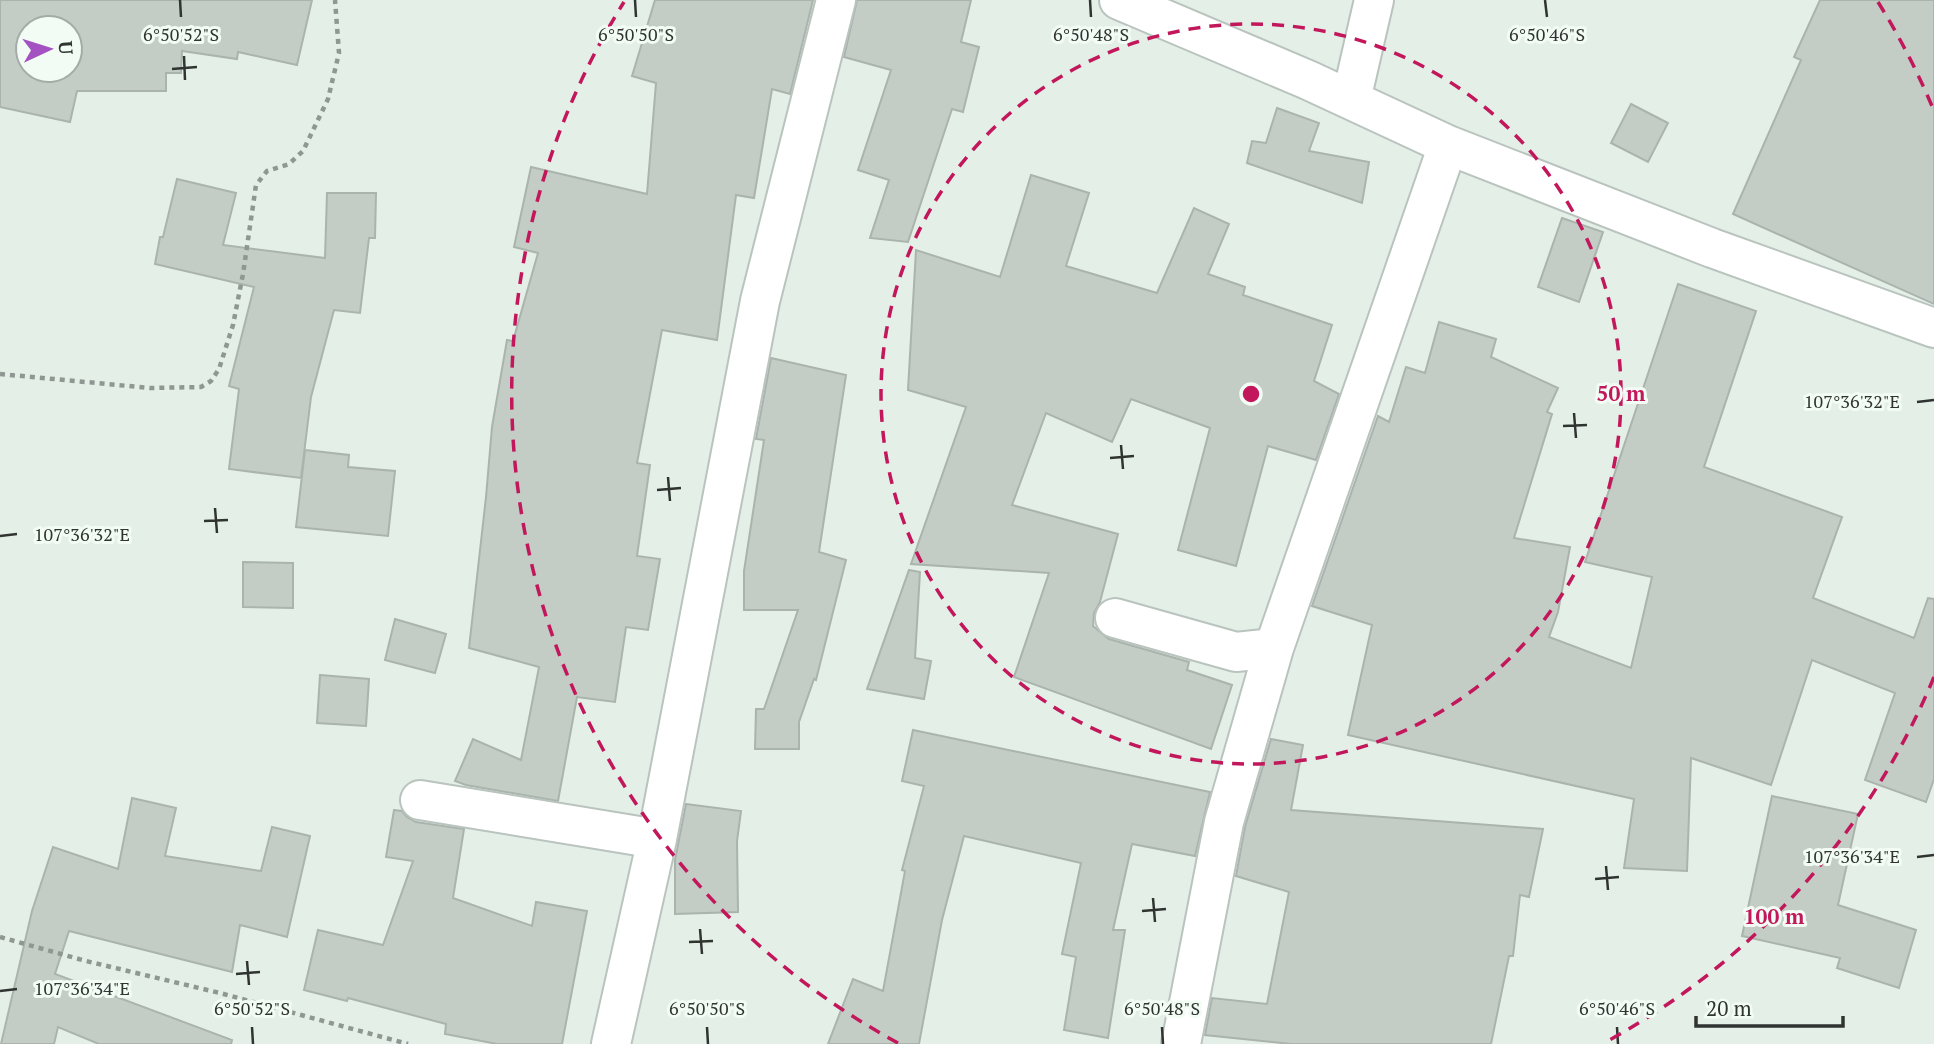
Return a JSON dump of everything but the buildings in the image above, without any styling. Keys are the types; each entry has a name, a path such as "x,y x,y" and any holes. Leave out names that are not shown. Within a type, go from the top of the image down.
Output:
{"street":[{"path":"611,1044 657,839 760,301 836,0"},
{"path":"1119,0 1448,145 1712,248 1934,328"},
{"path":"1351,100 1374,0"},
{"path":"1181,1044 1224,822 1274,648 1448,145"},
{"path":"1115,618 1236,652 1274,648"},
{"path":"420,800 657,839"}],"path":[{"path":"0,374 150,388 201,387 211,381 219,369 233,325 256,185 267,171 289,164 303,151 328,99 339,53 335,0"},
{"path":"0,937 408,1044"}]}
